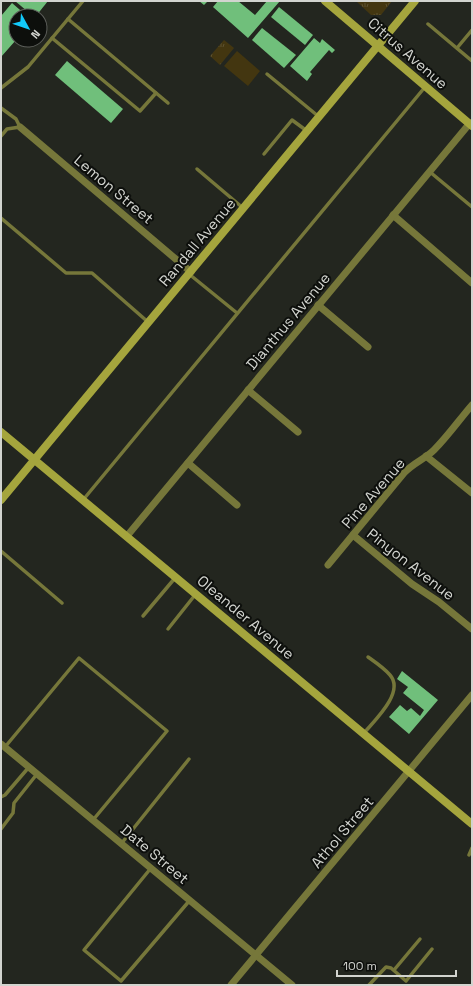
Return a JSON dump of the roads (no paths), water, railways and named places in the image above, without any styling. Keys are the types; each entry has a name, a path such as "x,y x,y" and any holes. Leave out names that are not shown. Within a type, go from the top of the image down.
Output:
{"street":[{"name":"Citrus Avenue","path":"325,1 471,125"},
{"name":"Randall Avenue","path":"1,500 415,1"},
{"name":"Dianthus Avenue","path":"127,536 429,172 471,125"},
{"name":"Lemon Street","path":"20,127 190,273"},
{"path":"393,216 472,283"},
{"path":"318,305 368,347"},
{"path":"248,390 298,432"},
{"name":"Pine Avenue","path":"328,565 409,468 437,447 472,405"},
{"name":"Oleander Avenue","path":"1,432 472,824"},
{"path":"426,456 472,493"},
{"path":"188,463 238,506"},
{"name":"Pinyon Avenue","path":"353,535 412,584 440,602 472,629"},
{"name":"Athol Street","path":"231,985 472,695"},
{"name":"Date Street","path":"3,746 292,985"}],"lane":[{"path":"1,88 28,67 83,1"},
{"path":"68,19 168,103"},
{"path":"428,24 472,61"},
{"path":"457,48 472,30"},
{"path":"52,38 140,111 156,93"},
{"path":"267,74 319,117"},
{"path":"83,500 425,87"},
{"path":"1,108 16,119 20,127 7,129 1,136"},
{"path":"264,154 292,120 307,131"},
{"path":"197,169 244,208"},
{"path":"429,172 472,207"},
{"path":"1,218 66,273 92,273 149,322"},
{"path":"190,273 237,313"},
{"path":"1,551 62,603"},
{"path":"143,616 176,577"},
{"path":"168,629 195,594"},
{"path":"364,734 390,702 394,693 391,676 368,656"},
{"path":"3,746 79,658 167,731 92,820"},
{"path":"121,844 190,759"},
{"path":"1,797 5,795 28,767"},
{"path":"1,829 13,813 14,803 37,774"},
{"path":"469,855 472,848"},
{"path":"151,868 84,950 121,981 190,900"},
{"path":"394,970 420,938"},
{"path":"369,985 386,967 394,970 406,981 432,949"}]}
